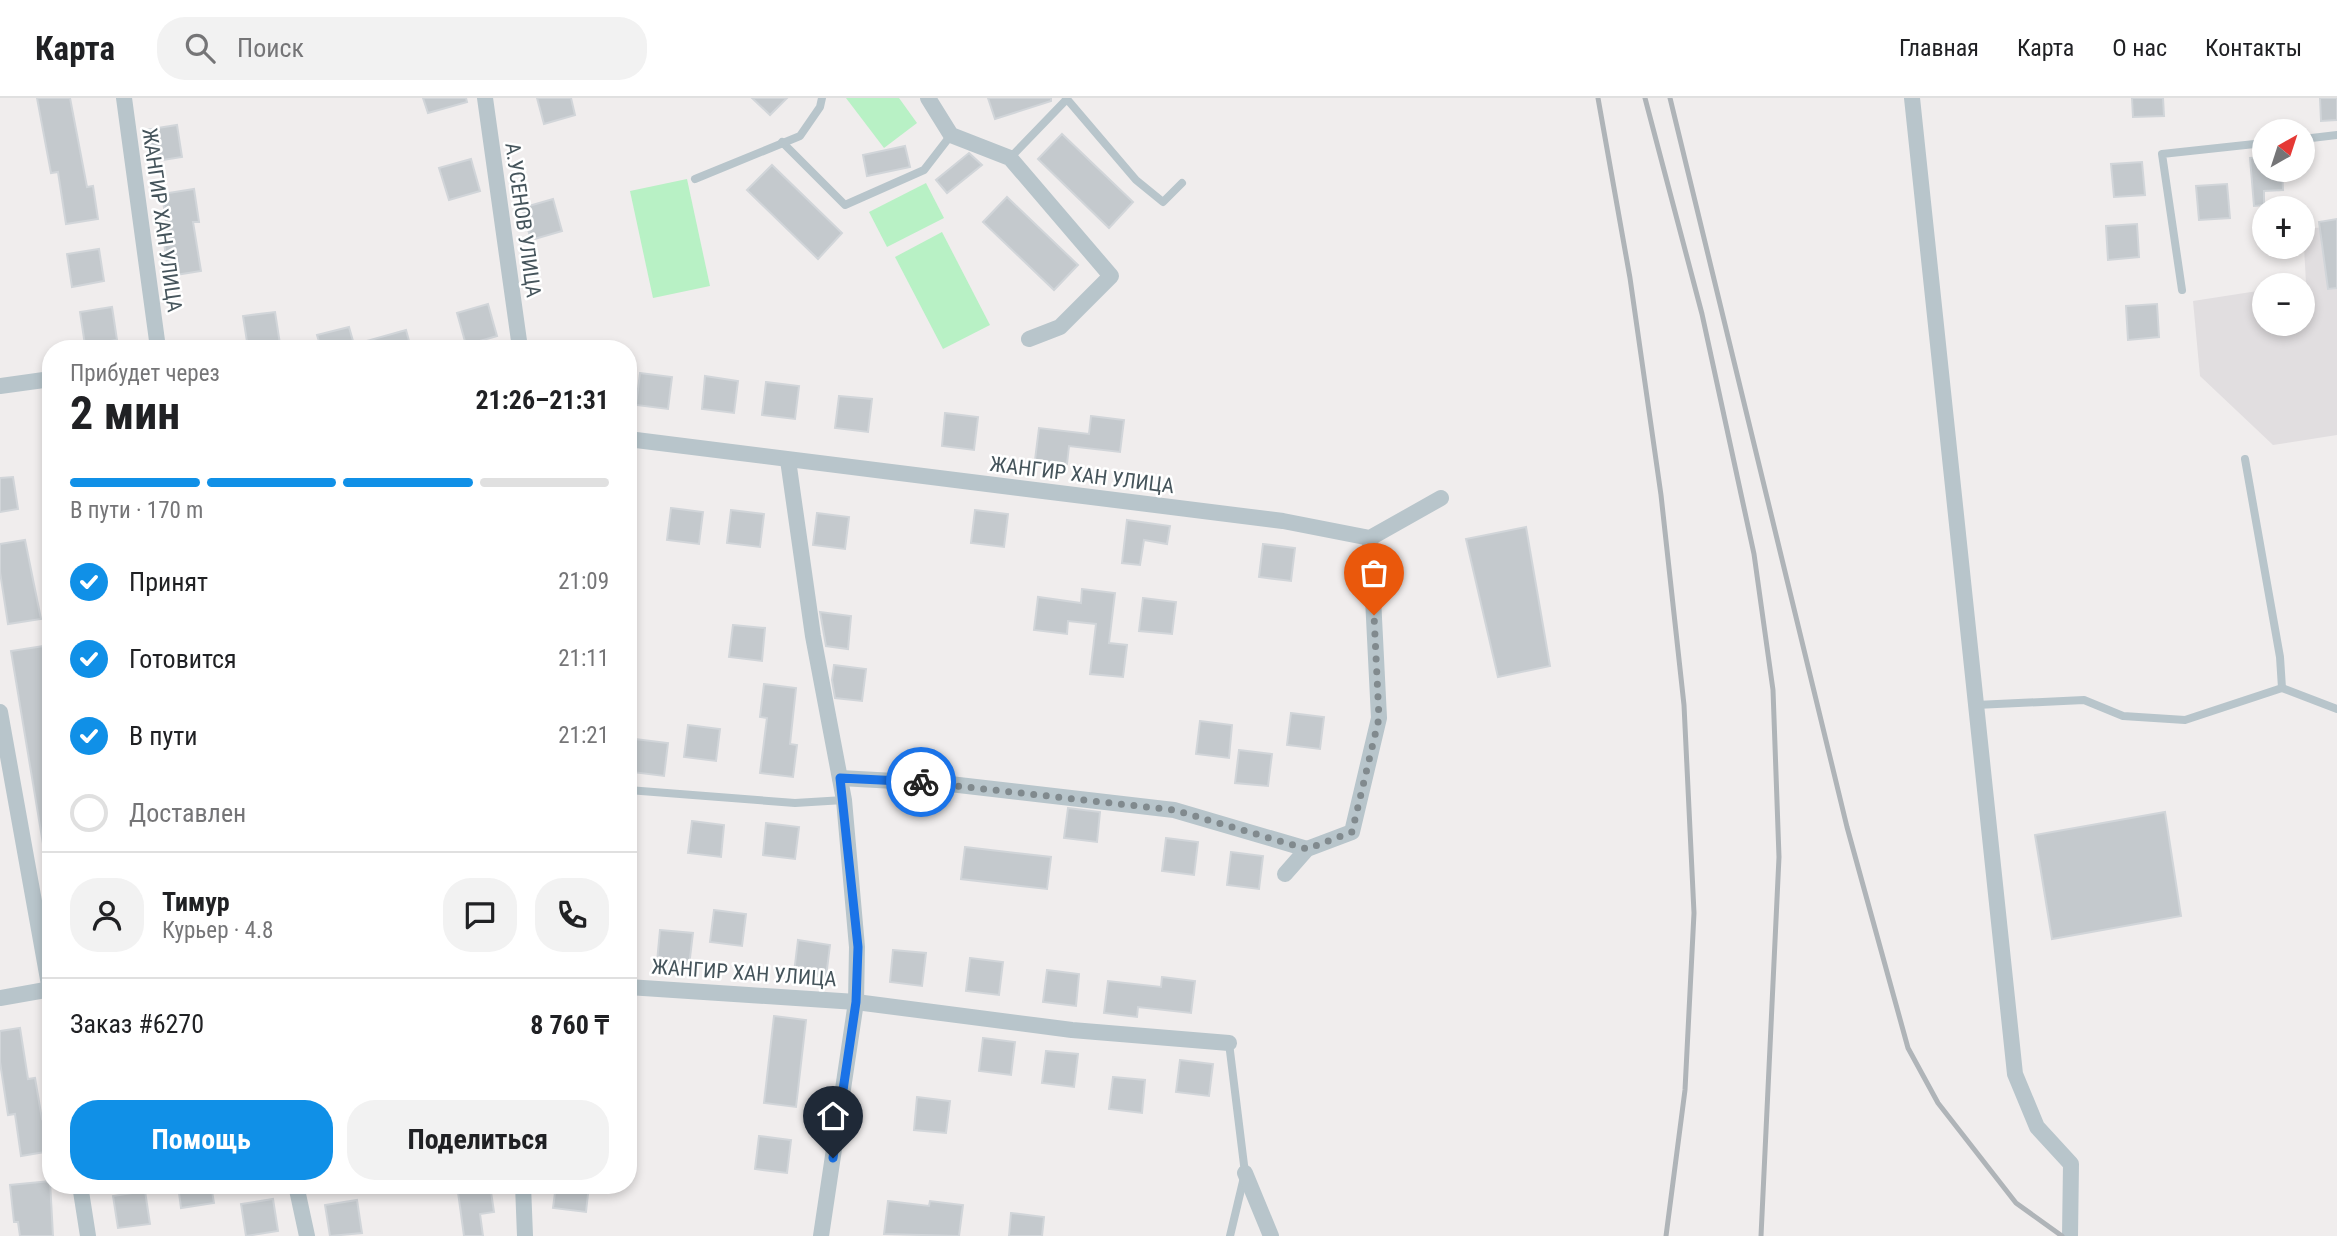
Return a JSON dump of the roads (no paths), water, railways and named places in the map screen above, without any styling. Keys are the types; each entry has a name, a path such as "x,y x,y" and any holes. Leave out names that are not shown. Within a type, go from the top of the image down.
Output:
{"street":[{"name":"ЖАНГИР ХАН УЛИЦА","path":"124,98 157,340"},
{"name":"А.УСЕНОВ УЛИЦА","path":"485,98 519,340"},
{"path":"928,98 951,135 1010,158 1111,276 1060,327 1029,339"},
{"path":"1912,98 2015,1074 2037,1127 2071,1164 2070,1236"},
{"path":"0,386 42,380"},
{"name":"ЖАНГИР ХАН УЛИЦА","path":"637,440 1283,521 1370,538"},
{"name":"ЖАНГИР ХАН УЛИЦА","path":"788,460 813,636 844,800 858,947 856,1002 821,1236"},
{"path":"1285,874 1307,849 1352,832 1379,718 1370,538 1441,498"},
{"path":"0,712 42,946"},
{"path":"840,778 950,784 1174,810 1307,849"},
{"name":"ЖАНГИР ХАН УЛИЦА","path":"637,988 856,1002 1072,1030 1228,1043"},
{"path":"0,998 42,992"},
{"path":"1245,1172 1271,1236"},
{"path":"81,1194 88,1236"},
{"path":"298,1194 307,1236"},
{"path":"523,1194 525,1236"}],"lane":[{"path":"695,178 800,136 820,107 822,98"},
{"path":"1010,158 1066,99 1136,180 1163,202 1182,183"},
{"path":"782,142 845,205 924,170 951,135"},
{"path":"2315,138 2337,135"},
{"path":"2182,290 2162,155 2252,144"},
{"path":"2245,459 2280,657 2282,688"},
{"path":"1976,705 2084,700 2123,716 2185,719 2282,688 2337,709"},
{"path":"637,791 795,803 844,800"},
{"path":"1228,1043 1245,1172 1230,1236"}],"railway":[{"path":"1598,98 1630,278 1661,495 1684,705 1694,913 1685,1090 1666,1236"},
{"path":"1645,98 1702,314 1754,554 1773,690 1779,857 1761,1236"},
{"path":"1670,98 1847,827 1908,1048 1938,1103 2016,1203 2062,1236"}]}
